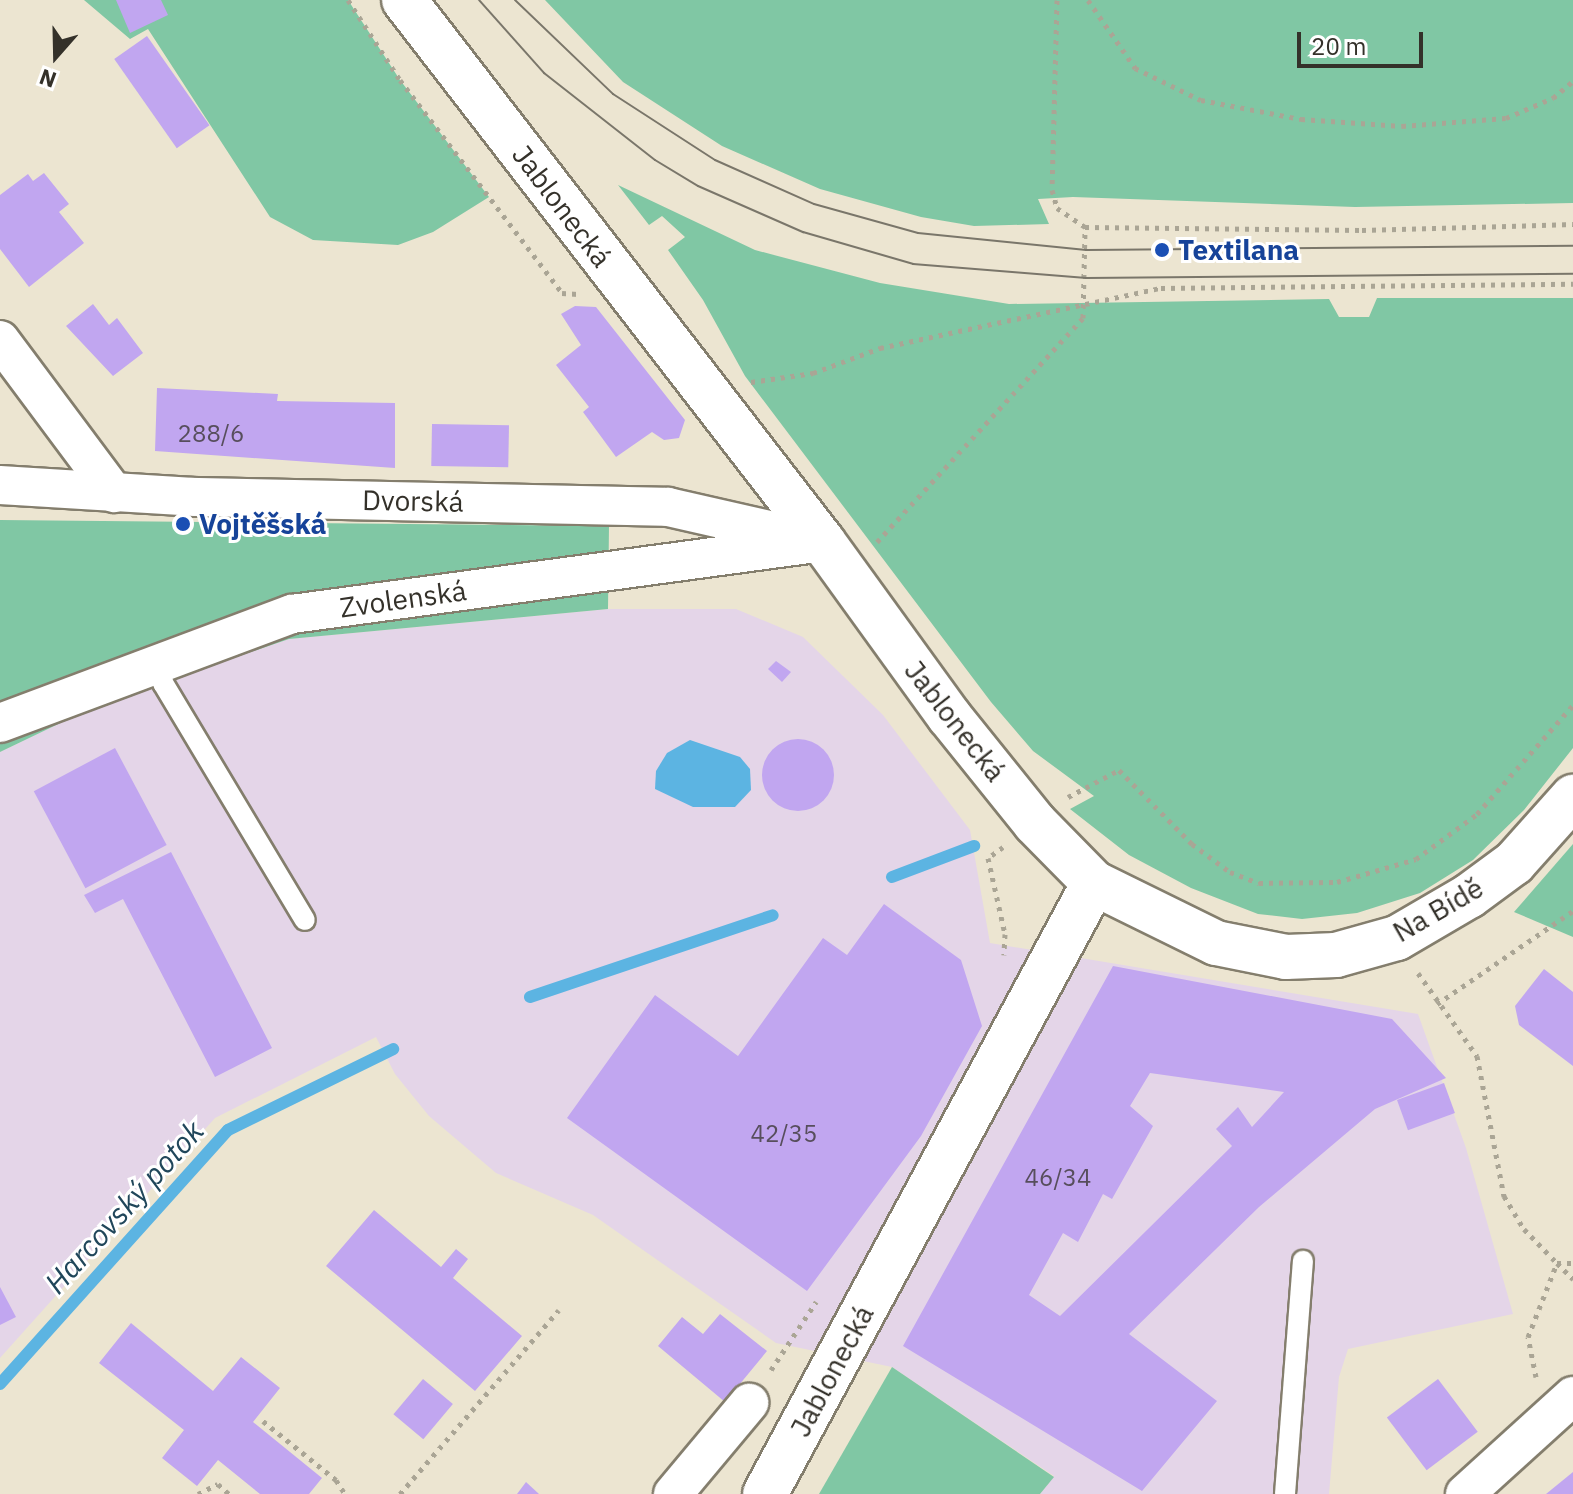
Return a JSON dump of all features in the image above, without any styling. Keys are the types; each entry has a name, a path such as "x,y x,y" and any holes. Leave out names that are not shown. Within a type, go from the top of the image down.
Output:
{"main road":[{"name":"Jablonecká","path":"404,0 823,542 949,716 1035,823 1094,883 765,1494"},
{"name":"Na Bídě","path":"1094,883 1216,943 1286,957 1336,955 1397,938 1514,863 1573,797"}],"street":[{"path":"0,340 114,493"},
{"name":"Dvorská","path":"0,485 114,493 668,507 823,542"},
{"name":"Zvolenská","path":"0,723 292,614 823,542"},
{"path":"1465,1494 1566,1402"},
{"path":"673,1494 749,1403"}],"lane":[{"path":"158,664 163,683 305,920"},
{"path":"1285,1494 1303,1261"}],"path":[{"path":"1057,0 1052,190 1057,208 1085,227 1332,230 1573,224"},
{"path":"1088,0 1135,68 1201,100 1301,119 1402,126 1506,118 1553,98 1573,81"},
{"path":"868,552 1083,318 1086,304 1085,227"},
{"path":"738,383 813,373 880,348 1161,288 1573,284"},
{"path":"1119,770 1192,844 1230,872 1259,883 1337,882 1416,859 1477,814 1573,705"},
{"path":"988,858 1005,934"},
{"path":"1437,1004 1534,941 1573,911"},
{"path":"1397,938 1437,1004 1477,1056 1504,1196 1524,1229 1573,1279"},
{"path":"1557,1263 1573,1263"},
{"path":"1557,1263 1528,1337 1566,1402"},
{"path":"749,1403 822,1292"},
{"path":"400,1494 559,1310"},
{"path":"263,1421 336,1480 345,1494"},
{"path":"198,1494 218,1484 229,1494"}],"shaded area":[{"path":"608,609 736,609 803,637 883,715 970,830 990,943 1418,1014 1466,1148 1513,1314 1348,1349 1339,1377 1329,1494 1040,1494 1054,1476 892,1367 776,1343 593,1215 496,1173 429,1116 395,1074 376,1037 215,1118 0,1358 0,752 102,703 289,639"}],"green space":[{"path":"84,0 348,0 400,80 489,197 433,232 398,245 313,240 270,217 148,29 130,39"},
{"path":"545,0 1573,0 1573,203 1355,207 1073,197 1038,199 1049,224 974,226 921,217 820,189 722,146 623,82"},
{"path":"618,185 755,250 880,283 1009,304 1329,299 1339,317 1369,317 1377,298 1573,298 1573,748 1524,810 1473,860 1420,893 1357,913 1302,919 1258,914 1191,888 1129,855 1070,809 1094,796 1033,751 991,702 745,376 703,300 668,250 685,237 662,216 649,225"},
{"path":"0,520 609,526 608,609 289,639 102,703 0,752"},
{"path":"1573,844 1573,937 1514,912"},
{"path":"892,1367 1054,1477 1040,1494 819,1494"}],"water":[{"path":"690,740 740,757 750,769 751,790 735,807 693,807 655,789 656,771 667,753"}],"building":[{"path":"116,0 161,0 168,15 130,33"},
{"path":"147,36 210,125 177,148 114,59"},
{"path":"44,173 69,204 59,212 84,243 29,287 0,249 0,195 28,174 33,181"},
{"path":"93,304 109,325 117,318 143,353 113,376 66,326"},
{"path":"575,306 596,307 685,420 679,438 664,440 652,432 616,457 583,412 589,407 556,365 581,345 561,314"},
{"path":"157,388 278,394 277,401 395,403 395,468 155,451"},
{"path":"432,424 509,425 508,467 431,466"},
{"path":"776,661 791,672 782,682 768,669"},
{"path":"798,739 818,745 828,755 834,775 828,795 818,805 798,811 778,805 768,795 762,775 768,755 778,745"},
{"path":"115,748 167,845 85,888 34,791"},
{"path":"171,852 272,1048 215,1077 123,899 95,913 84,895"},
{"path":"884,904 961,960 982,1026 921,1136 807,1291 567,1118 655,995 738,1056 823,938 847,955"},
{"path":"1113,966 1392,1019 1446,1078 1375,1109 1259,1207 1129,1334 1217,1401 1142,1491 903,1346","holes":["1150,1073 1284,1092 1252,1127 1238,1107 1216,1129 1232,1146 1060,1316 1029,1295 1063,1233 1078,1242 1103,1194 1112,1199 1153,1126 1130,1106"]},
{"path":"1544,969 1573,992 1573,1066 1519,1025 1515,1006"},
{"path":"1444,1083 1455,1113 1408,1130 1397,1100"},
{"path":"374,1210 441,1267 456,1249 468,1259 453,1278 522,1336 475,1391 326,1266"},
{"path":"0,1287 16,1317 0,1325"},
{"path":"720,1314 767,1351 725,1402 658,1346 682,1317 703,1334"},
{"path":"131,1323 213,1391 241,1357 280,1388 253,1422 322,1478 309,1494 260,1494 218,1460 197,1486 162,1458 184,1430 99,1363"},
{"path":"423,1379 453,1404 423,1439 393,1414"},
{"path":"1438,1379 1478,1432 1427,1470 1387,1418"},
{"path":"1573,1472 1573,1494 1546,1494"},
{"path":"526,1482 539,1494 517,1494"}],"waterway":[{"name":"Harcovský potok","path":"892,877 974,846"},
{"name":"Harcovský potok","path":"530,997 773,915"},
{"name":"Harcovský potok","path":"0,1384 228,1130 393,1049"}],"tram line":[{"path":"479,0 544,73 655,160 698,186 803,232 913,264 1086,278 1573,274"},
{"path":"515,0 613,94 715,160 814,204 918,233 1086,250 1573,246"}],"place":[{"name":"Textilana","path":"1162,250"},
{"name":"Vojtěšská","path":"183,524"}]}
